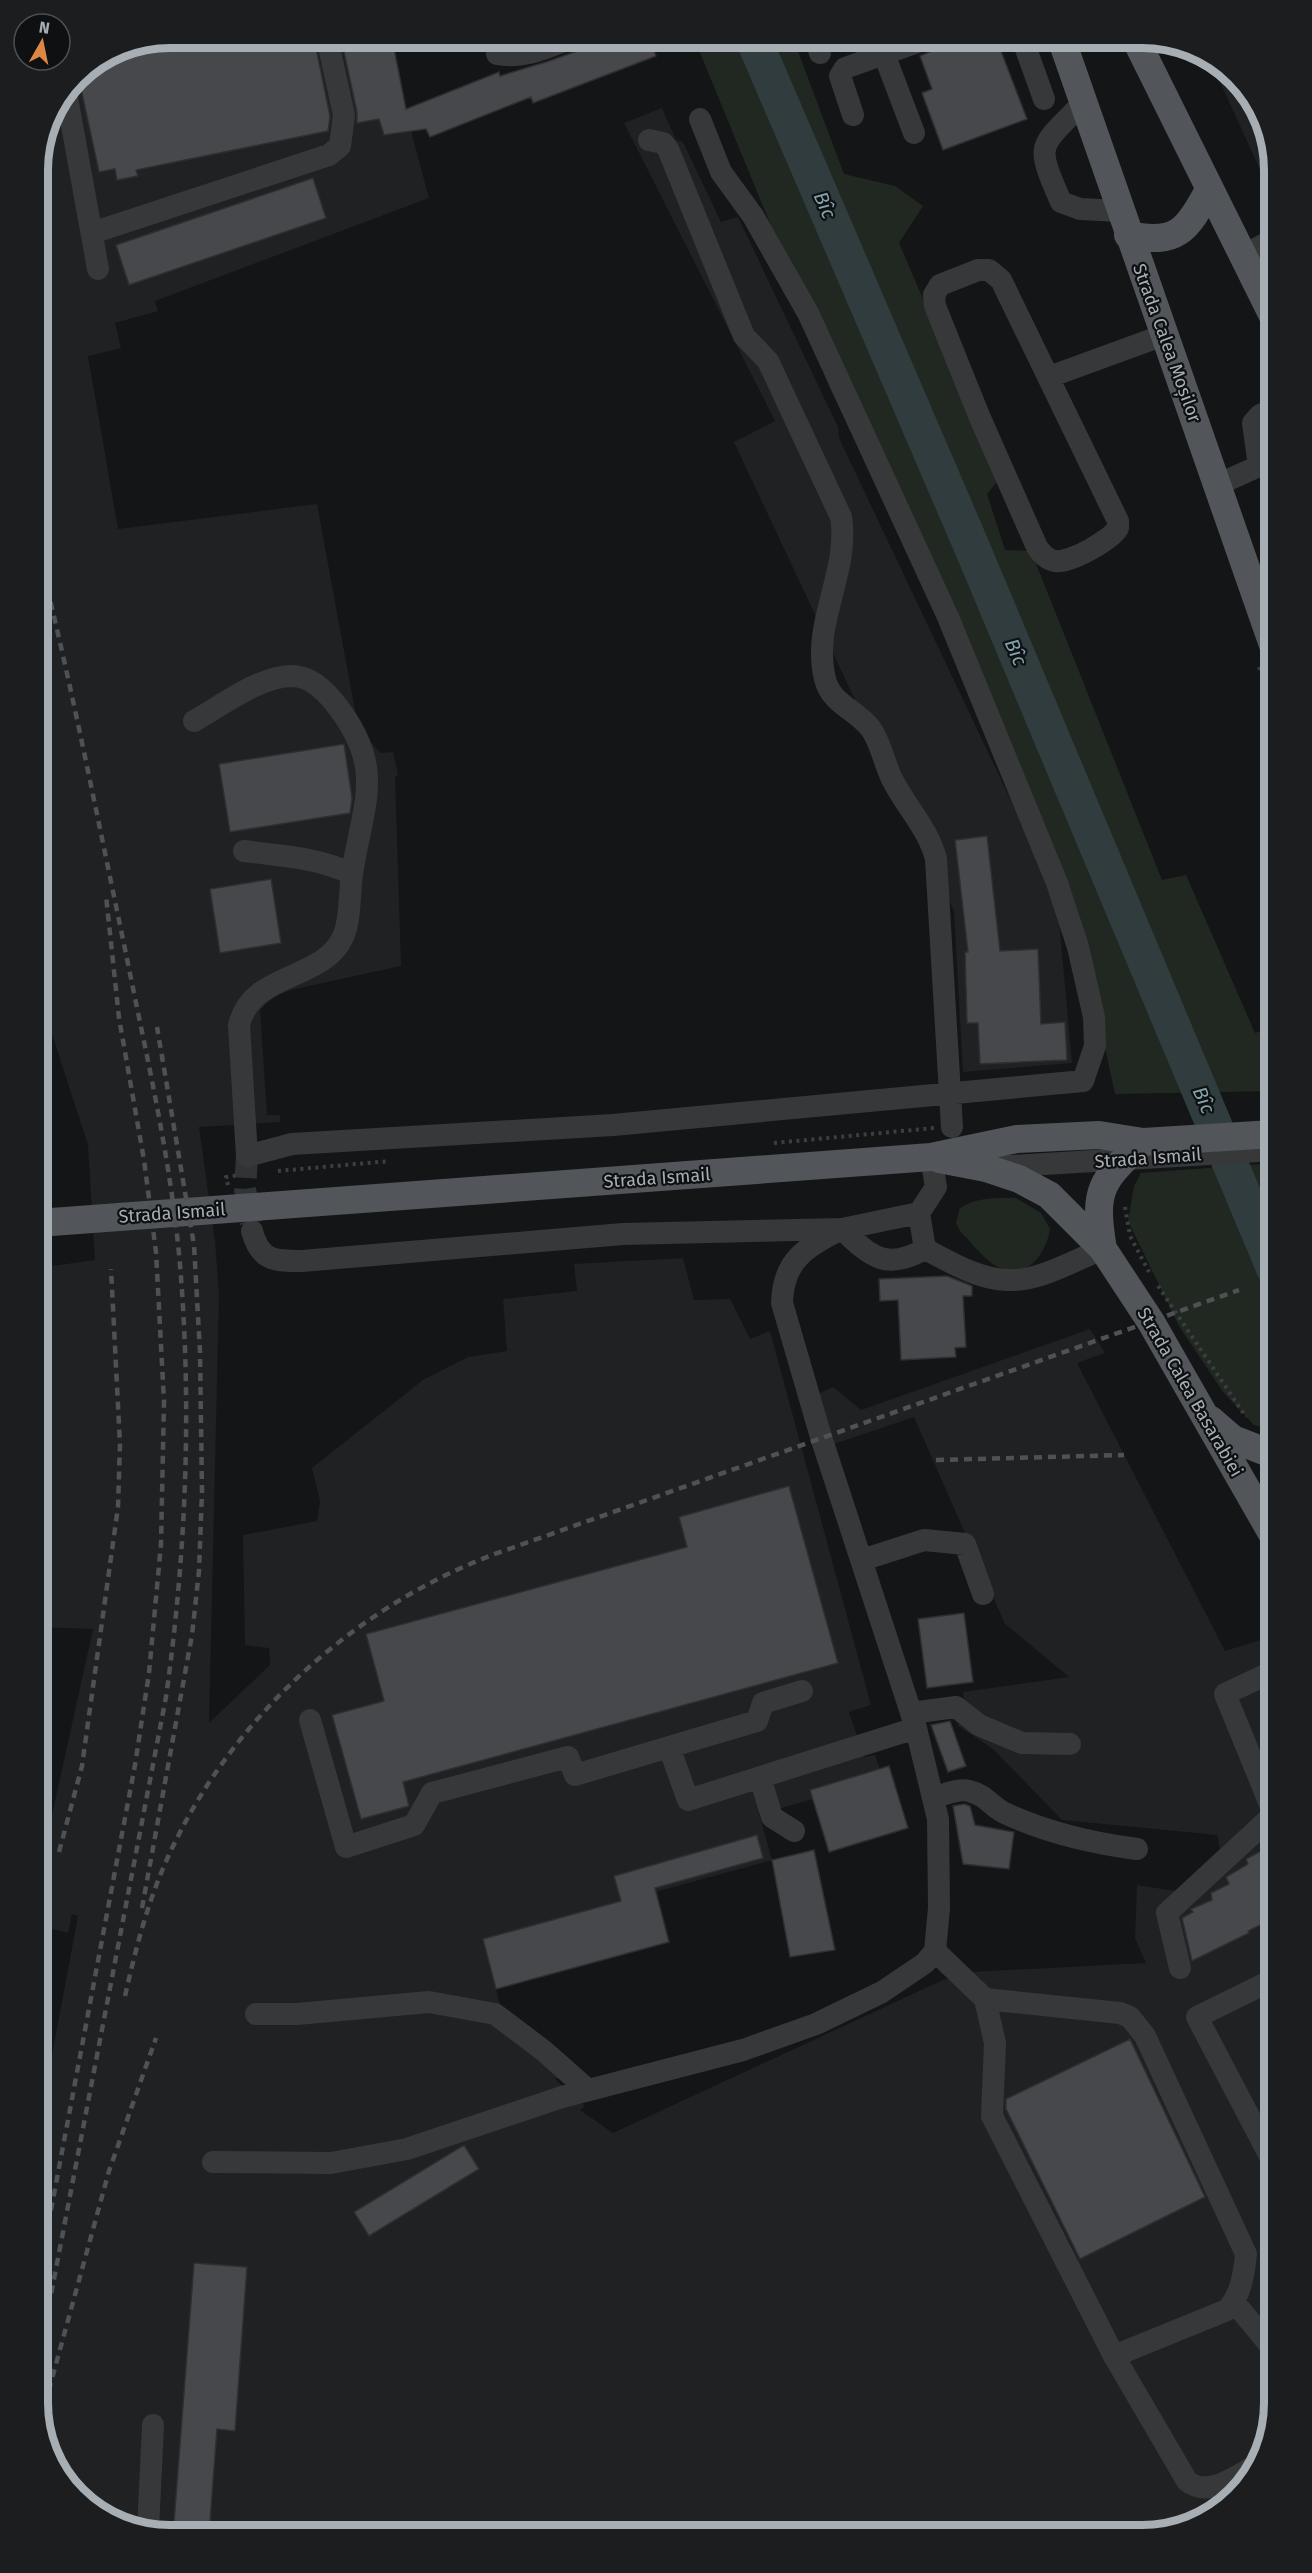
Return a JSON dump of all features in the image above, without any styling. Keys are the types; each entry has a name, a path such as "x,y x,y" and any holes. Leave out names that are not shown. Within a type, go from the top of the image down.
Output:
{"main road":[{"name":"Strada Calea Moșilor","path":"1064,48 1264,617"},
{"path":"1140,48 1264,297"},
{"path":"1124,223 1153,240 1167,237 1182,230 1193,219 1209,190"},
{"name":"Strada Ismail","path":"48,1210 765,1157 931,1157 1017,1139 1099,1135 1137,1153 1264,1136"},
{"name":"Strada Calea Basarabiei","path":"1103,1249 1098,1216 1099,1199 1104,1183 1137,1153"},
{"name":"Strada Calea Basarabiei","path":"931,1157 986,1168 1019,1179 1049,1195 1103,1249 1151,1322 1264,1518"},
{"path":"1202,1413 1233,1439 1264,1451"}],"street":[{"path":"92,233 329,155 340,146 344,115 329,48"},
{"path":"497,54 512,57 528,55 546,48"},
{"path":"853,115 840,76 844,68 901,48"},
{"path":"1026,48 1044,99"},
{"path":"884,54 914,133"},
{"path":"68,102 98,269"},
{"path":"1083,103 1047,140 1043,161 1061,202 1124,223"},
{"path":"194,721 265,682 279,678 304,678 324,689 357,737 367,771 369,790 352,874 344,936 323,960 256,993 241,1016 239,1025 247,1156 292,1144 613,1125 1083,1081 1095,1046 1094,1017 1078,947 1057,883 948,617 808,313 753,216 721,172 700,119"},
{"path":"649,140 663,143 668,149 744,336 768,361 841,517 844,541 821,646 825,680 831,694 870,728 892,780 932,845 936,859 952,1094 952,1127"},
{"path":"1243,256 1264,245"},
{"path":"978,270 994,273 1005,287 1049,377 1118,525 1116,532 1109,539 1060,561 1051,560 1041,554 1017,506 935,306 937,288 944,282 978,270"},
{"path":"1049,377 1164,335"},
{"path":"1217,484 1259,466 1253,423 1264,413"},
{"path":"244,852 315,860 329,863 352,874"},
{"name":"Strada Ismail","path":"986,1168 1137,1153 1264,1150"},
{"path":"925,1249 919,1213 936,1187 931,1157"},
{"path":"252,1231 257,1248 266,1256 281,1261 302,1262 623,1234 842,1229 919,1213"},
{"path":"842,1229 868,1255 885,1260 906,1260 925,1249"},
{"path":"213,2162 331,2163 373,2158 407,2149 486,2121 588,2090 743,2050 816,2024 882,1992 925,1963 935,1952 940,1864 938,1819 933,1797 913,1720 821,1437 782,1303 782,1286 789,1267 802,1252 842,1229"},
{"path":"925,1249 980,1275 1008,1280 1035,1276 1103,1249"},
{"path":"862,1560 924,1540 964,1544 983,1594"},
{"path":"1264,1676 1225,1694 1264,1790"},
{"path":"310,1720 346,1847 414,1825 432,1793 568,1757 575,1775 757,1721 763,1703 802,1691"},
{"path":"669,1747 688,1800 760,1777 913,1720 956,1707 979,1725 1022,1743 1070,1744"},
{"path":"760,1777 772,1817 794,1831"},
{"path":"933,1797 966,1790 987,1797 995,1809 1019,1820 1091,1843 1137,1849"},
{"path":"1180,1968 1167,1913 1264,1823"},
{"path":"935,1952 985,1999 995,2043 992,2116 1114,2356 1187,2481 1197,2489 1209,2489 1243,2472"},
{"path":"1264,1984 1197,2017 1264,2143"},
{"path":"985,1999 1120,2013 1130,2017 1145,2036 1246,2254 1244,2274 1234,2302 1227,2310 1114,2356"},
{"path":"256,2014 297,2014 429,2002 495,2014 544,2051 588,2090"},
{"path":"1234,2302 1264,2337"},
{"path":"148,2523 153,2425"}],"path":[{"path":"765,1157 908,1130"},
{"path":"226,1177 228,1185"},
{"path":"1127,1200 1124,1208 1130,1236 1151,1275"},
{"path":"1157,1285 1247,1419"}],"shaded area":[{"path":"170,48 394,48 411,131 429,198 155,301 158,311 115,323 121,348 88,356 118,529 317,504 358,727 380,753 393,752 398,775 395,777 401,966 295,989 280,994 268,1002 260,1010 267,1115 280,1115 280,1122 199,1127 215,1241 219,1294 209,1723 270,1665 269,1648 245,1645 243,1535 317,1521 320,1501 312,1468 423,1380 468,1357 507,1351 503,1299 577,1291 574,1264 683,1258 694,1300 730,1299 750,1339 770,1331 871,1705 849,1712 864,1757 875,1755 880,1769 871,1783 759,1814 772,1860 483,1939 501,2009 575,2074 555,2079 585,2106 580,2110 613,2133 943,1980 972,1972 1146,1963 1135,1938 1137,1885 1175,1891 1221,1854 1217,1835 1062,1820 993,1749 957,1725 972,1716 966,1710 963,1692 1069,1677 1005,1624 914,1417 834,1444 818,1394 833,1387 861,1410 1090,1329 1105,1353 1077,1363 1225,1651 1264,1639 1264,2403 1260,2435 1255,2450 1244,2471 1223,2495 1189,2516 1166,2523 1142,2525 162,2525 131,2519 116,2512 102,2505 78,2484 57,2450 50,2427 48,2403 48,2076 78,1916 72,1914 68,1933 48,1928 48,1833 93,1629 48,1627 48,1267 95,1260 88,1145 48,1022 48,162 52,138 68,102 89,78 109,64 146,50"},
{"path":"698,48 797,48 844,174 895,186 923,206 899,243 1000,478 987,494 1005,550 1031,551 1162,880 1186,875 1255,1033 1264,1030 1264,1091 1115,1094 1075,905 829,386 776,238"},
{"path":"1216,72 1239,96 1255,123 1262,146 1264,178"},
{"path":"662,108 676,140 683,142 721,222 738,217 838,427 839,438 1024,828 1059,920 1072,1063 963,1072 954,911 734,442 775,421 624,123"},
{"path":"1264,1164 1264,1428 1254,1425 1223,1392 1179,1326 1128,1221 1134,1186 1141,1173"},
{"path":"1016,1198 1041,1213 1050,1229 1044,1247 1033,1263 1026,1268 1008,1270 988,1260 960,1231 956,1223 960,1208 966,1204 987,1199"}],"building":[{"path":"316,48 330,116 328,131 136,170 138,176 117,180 115,169 99,172 80,87 109,64 131,54 154,49"},
{"path":"343,48 394,48 406,109 499,72 500,76 549,61 580,48 653,48 656,56 533,103 531,97 430,137 426,129 384,135 379,119 357,123 357,112"},
{"path":"936,48 1000,48 1027,119 943,150 922,93 932,89 920,56"},
{"path":"313,178 326,218 129,285 116,245"},
{"path":"344,744 352,798 350,813 230,832 219,764"},
{"path":"987,836 1000,951 1038,949 1041,1024 1065,1022 1067,1060 980,1064 978,1023 967,1023 965,952 968,952 955,840"},
{"path":"271,879 281,943 220,953 210,889"},
{"path":"947,1276 972,1286 972,1296 963,1296 966,1347 955,1348 956,1357 901,1360 898,1300 880,1301 879,1279"},
{"path":"789,1486 838,1663 403,1782 409,1806 361,1819 332,1715 384,1701 366,1634 687,1547 679,1517"},
{"path":"964,1613 973,1682 927,1688 918,1619"},
{"path":"950,1721 966,1766 948,1772 931,1725"},
{"path":"889,1766 908,1828 829,1852 810,1790"},
{"path":"964,1804 970,1806 975,1825 1014,1832 1009,1869 963,1864 953,1806"},
{"path":"757,1835 763,1858 655,1888 669,1942 496,1989 483,1939 621,1901 614,1876"},
{"path":"1264,1849 1264,1923 1248,1931 1249,1933 1192,1961 1182,1918 1193,1912 1191,1909 1212,1900 1211,1893 1229,1884 1226,1877 1248,1864 1246,1859"},
{"path":"814,1850 835,1950 790,1957 772,1860"},
{"path":"1130,2039 1205,2197 1080,2259 1006,2109 1006,2099"},
{"path":"464,2145 479,2169 369,2236 354,2212"},
{"path":"194,2263 247,2267 235,2431 217,2429 210,2525 174,2525"}],"waterway":[{"name":"Bîc","path":"757,48 971,545 1264,1244"}],"tunnel":[{"path":"247,1156 245,1189 251,1223"}],"railway":[{"path":"48,591 149,1067 171,1186 184,1319 186,1427 178,1590 166,1697 48,2310"},
{"path":"48,2226 135,1765 149,1673 161,1544 164,1401 156,1252 144,1160 119,1018 106,896"},
{"path":"142,1908 192,1635 199,1571 202,1492 200,1352 194,1245 157,1027"},
{"path":"59,1852 82,1766 118,1507 120,1444 111,1269"},
{"path":"125,1996 142,1930 164,1866 190,1814 221,1765 257,1720 297,1678 341,1640 389,1607 439,1578 492,1555 1239,1290"},
{"path":"936,1460 1124,1455"},
{"path":"48,2393 109,2171 156,2038"}]}
